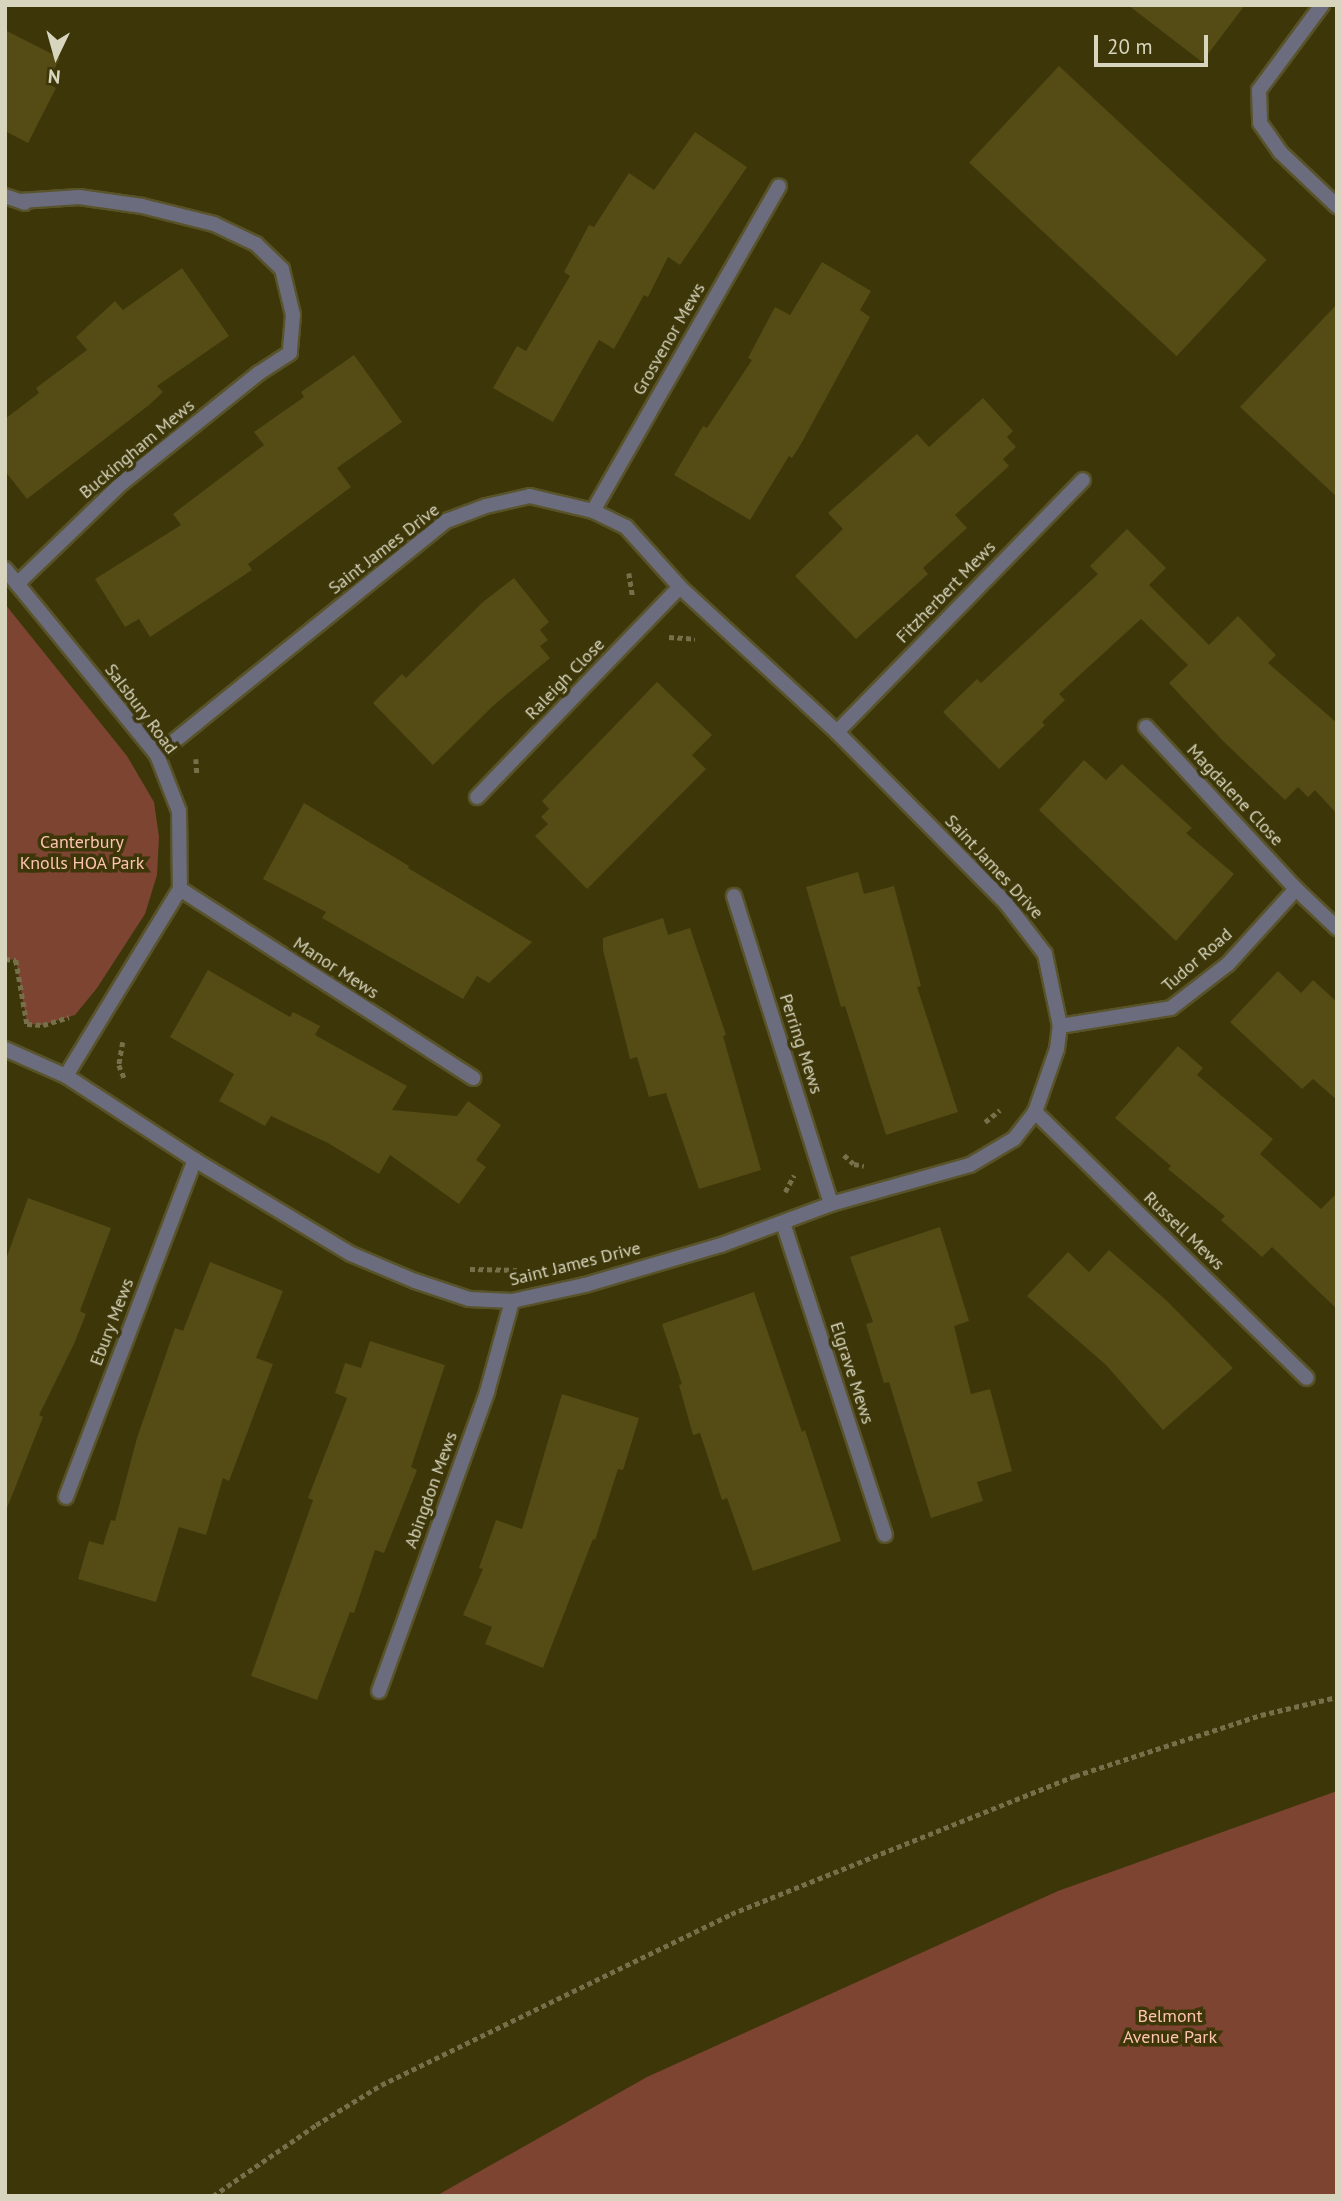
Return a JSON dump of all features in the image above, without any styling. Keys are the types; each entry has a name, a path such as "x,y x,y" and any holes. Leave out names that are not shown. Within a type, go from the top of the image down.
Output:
{"street":[{"path":"1322,5 1259,90 1259,123 1280,152 1337,206"},
{"name":"Grosvenor Mews","path":"593,511 779,186"},
{"name":"Buckingham Mews","path":"5,196 22,202 79,197 142,206 214,224 256,244 282,269 293,315 290,353 259,373 122,483 17,584"},
{"name":"Fitzherbert Mews","path":"837,732 1083,480"},
{"name":"Saint James Drive","path":"5,1049 66,1076 195,1160 351,1254 415,1281 469,1298 512,1301 585,1285 721,1245 831,1204 970,1165 1014,1139 1035,1112 1058,1049 1060,1026 1045,954 1006,903 837,732 680,587 626,527 593,511 530,496 486,506 446,521 157,755"},
{"name":"Salsbury Road","path":"5,569 157,755 179,811 180,889"},
{"name":"Raleigh Close","path":"477,797 680,587"},
{"name":"Magdalene Close","path":"1146,727 1296,889 1337,928"},
{"path":"66,1076 180,889"},
{"name":"Manor Mews","path":"180,889 473,1078"},
{"name":"Tudor Road","path":"1060,1026 1171,1008 1228,964 1296,889"},
{"name":"Perring Mews","path":"734,896 831,1204"},
{"name":"Russell Mews","path":"1035,1112 1307,1378"},
{"name":"Ebury Mews","path":"66,1497 195,1160"},
{"name":"Elgrave Mews","path":"783,1223 885,1535"},
{"name":"Abingdon Mews","path":"379,1690 487,1392 512,1301"}],"path":[{"path":"624,565 630,574 634,603"},
{"path":"667,637 702,641"},
{"path":"197,774 195,755 199,749"},
{"path":"5,959 16,960 27,1024 43,1025 75,1015"},
{"path":"123,1042 119,1065 124,1079 133,1088"},
{"path":"977,1128 1004,1105"},
{"path":"841,1152 854,1164 872,1167"},
{"path":"777,1198 785,1193 794,1174"},
{"path":"466,1269 520,1270"},
{"path":"213,2196 316,2125 381,2085 731,1914 1075,1776 1261,1715 1337,1697"}],"green space":[{"name":"Canterbury Knolls HOA Park","path":"5,604 127,756 154,802 159,837 157,875 145,914 97,988 75,1015 43,1025 27,1024 16,960 5,959"},
{"name":"Belmont Avenue Park","path":"1337,1791 1337,2196 436,2196 647,2077 1058,1891"}],"building":[{"path":"1128,5 1245,5 1202,62"},
{"path":"5,30 60,58 47,83 56,88 28,143 5,131"},
{"path":"1059,66 1267,260 1177,356 969,163"},
{"path":"695,132 747,167 680,265 668,257 648,297 644,295 614,349 599,340 553,422 493,388 517,346 526,351 570,276 564,272 589,225 594,227 629,173 654,190"},
{"path":"822,262 871,291 860,310 870,317 801,444 792,458 789,456 750,520 674,475 703,426 707,428 752,360 748,358 775,307 790,315"},
{"path":"182,268 229,336 157,386 163,392 149,405 27,499 5,471 5,419 39,393 36,388 87,350 76,337 115,301 123,310"},
{"path":"1337,304 1337,497 1240,407"},
{"path":"354,355 402,422 337,468 351,487 248,564 252,570 150,637 139,619 125,627 95,579 181,525 173,514 264,445 254,432 304,397 301,392"},
{"path":"983,398 1013,431 1007,437 1016,447 1003,459 1009,466 955,515 967,528 923,568 928,574 856,639 795,576 843,529 828,513 917,434 929,447"},
{"path":"1127,529 1166,568 1149,585 1209,645 1238,616 1276,655 1268,663 1337,723 1337,814 1315,790 1308,797 1298,787 1285,800 1223,741 1169,683 1188,665 1141,619 1059,694 1065,700 1042,722 1045,725 999,769 943,712 977,679 981,683 1098,574 1090,566"},
{"path":"514,578 549,622 540,630 548,640 540,646 550,658 494,705 433,765 373,703 402,674 406,678 483,602"},
{"path":"657,682 712,735 692,755 706,769 587,889 535,836 548,824 541,817 549,809 542,801"},
{"path":"1084,760 1106,780 1122,764 1192,828 1186,833 1234,874 1176,941 1039,810"},
{"path":"304,803 532,942 489,983 477,976 463,999 322,918 326,912 263,879"},
{"path":"858,872 864,894 894,886 921,986 917,987 958,1112 886,1135 845,1006 841,1007 806,887"},
{"path":"663,918 668,935 690,928 726,1035 723,1036 761,1170 699,1189 666,1093 649,1097 637,1057 630,1059 603,950 603,938"},
{"path":"208,970 290,1017 293,1012 320,1026 315,1035 407,1086 392,1110 457,1116 468,1101 501,1125 476,1160 486,1167 459,1204 390,1155 379,1174 328,1143 271,1116 265,1126 219,1101 234,1074 170,1037"},
{"path":"1278,971 1301,993 1313,980 1337,1002 1337,1100 1313,1079 1302,1089 1230,1022"},
{"path":"1178,1046 1203,1068 1197,1075 1273,1139 1260,1154 1321,1209 1337,1193 1337,1309 1272,1247 1262,1257 1221,1220 1225,1216 1168,1169 1171,1166 1115,1118"},
{"path":"28,1198 111,1228 80,1311 86,1314 39,1415 43,1417 7,1508 5,1262"},
{"path":"940,1227 969,1321 954,1326 971,1394 990,1389 1012,1471 977,1482 983,1501 931,1518 889,1382 884,1383 866,1324 873,1322 850,1257"},
{"path":"1109,1250 1167,1301 1233,1368 1163,1430 1106,1365 1027,1296 1068,1252 1089,1272"},
{"path":"210,1262 283,1291 256,1358 273,1364 229,1481 223,1478 206,1535 179,1527 156,1602 78,1579 89,1541 103,1545 111,1520 115,1521 137,1438 175,1328 183,1331"},
{"path":"754,1292 802,1432 805,1430 841,1541 753,1571 727,1498 722,1500 700,1433 693,1435 679,1385 682,1384 662,1324"},
{"path":"370,1341 445,1365 411,1467 417,1470 384,1553 375,1550 354,1613 350,1612 317,1700 251,1676 313,1500 308,1498 347,1398 335,1393 345,1363 361,1368"},
{"path":"562,1394 639,1418 623,1470 618,1469 595,1540 593,1539 543,1668 485,1644 492,1627 463,1615 483,1569 479,1568 496,1520 522,1529"}]}
